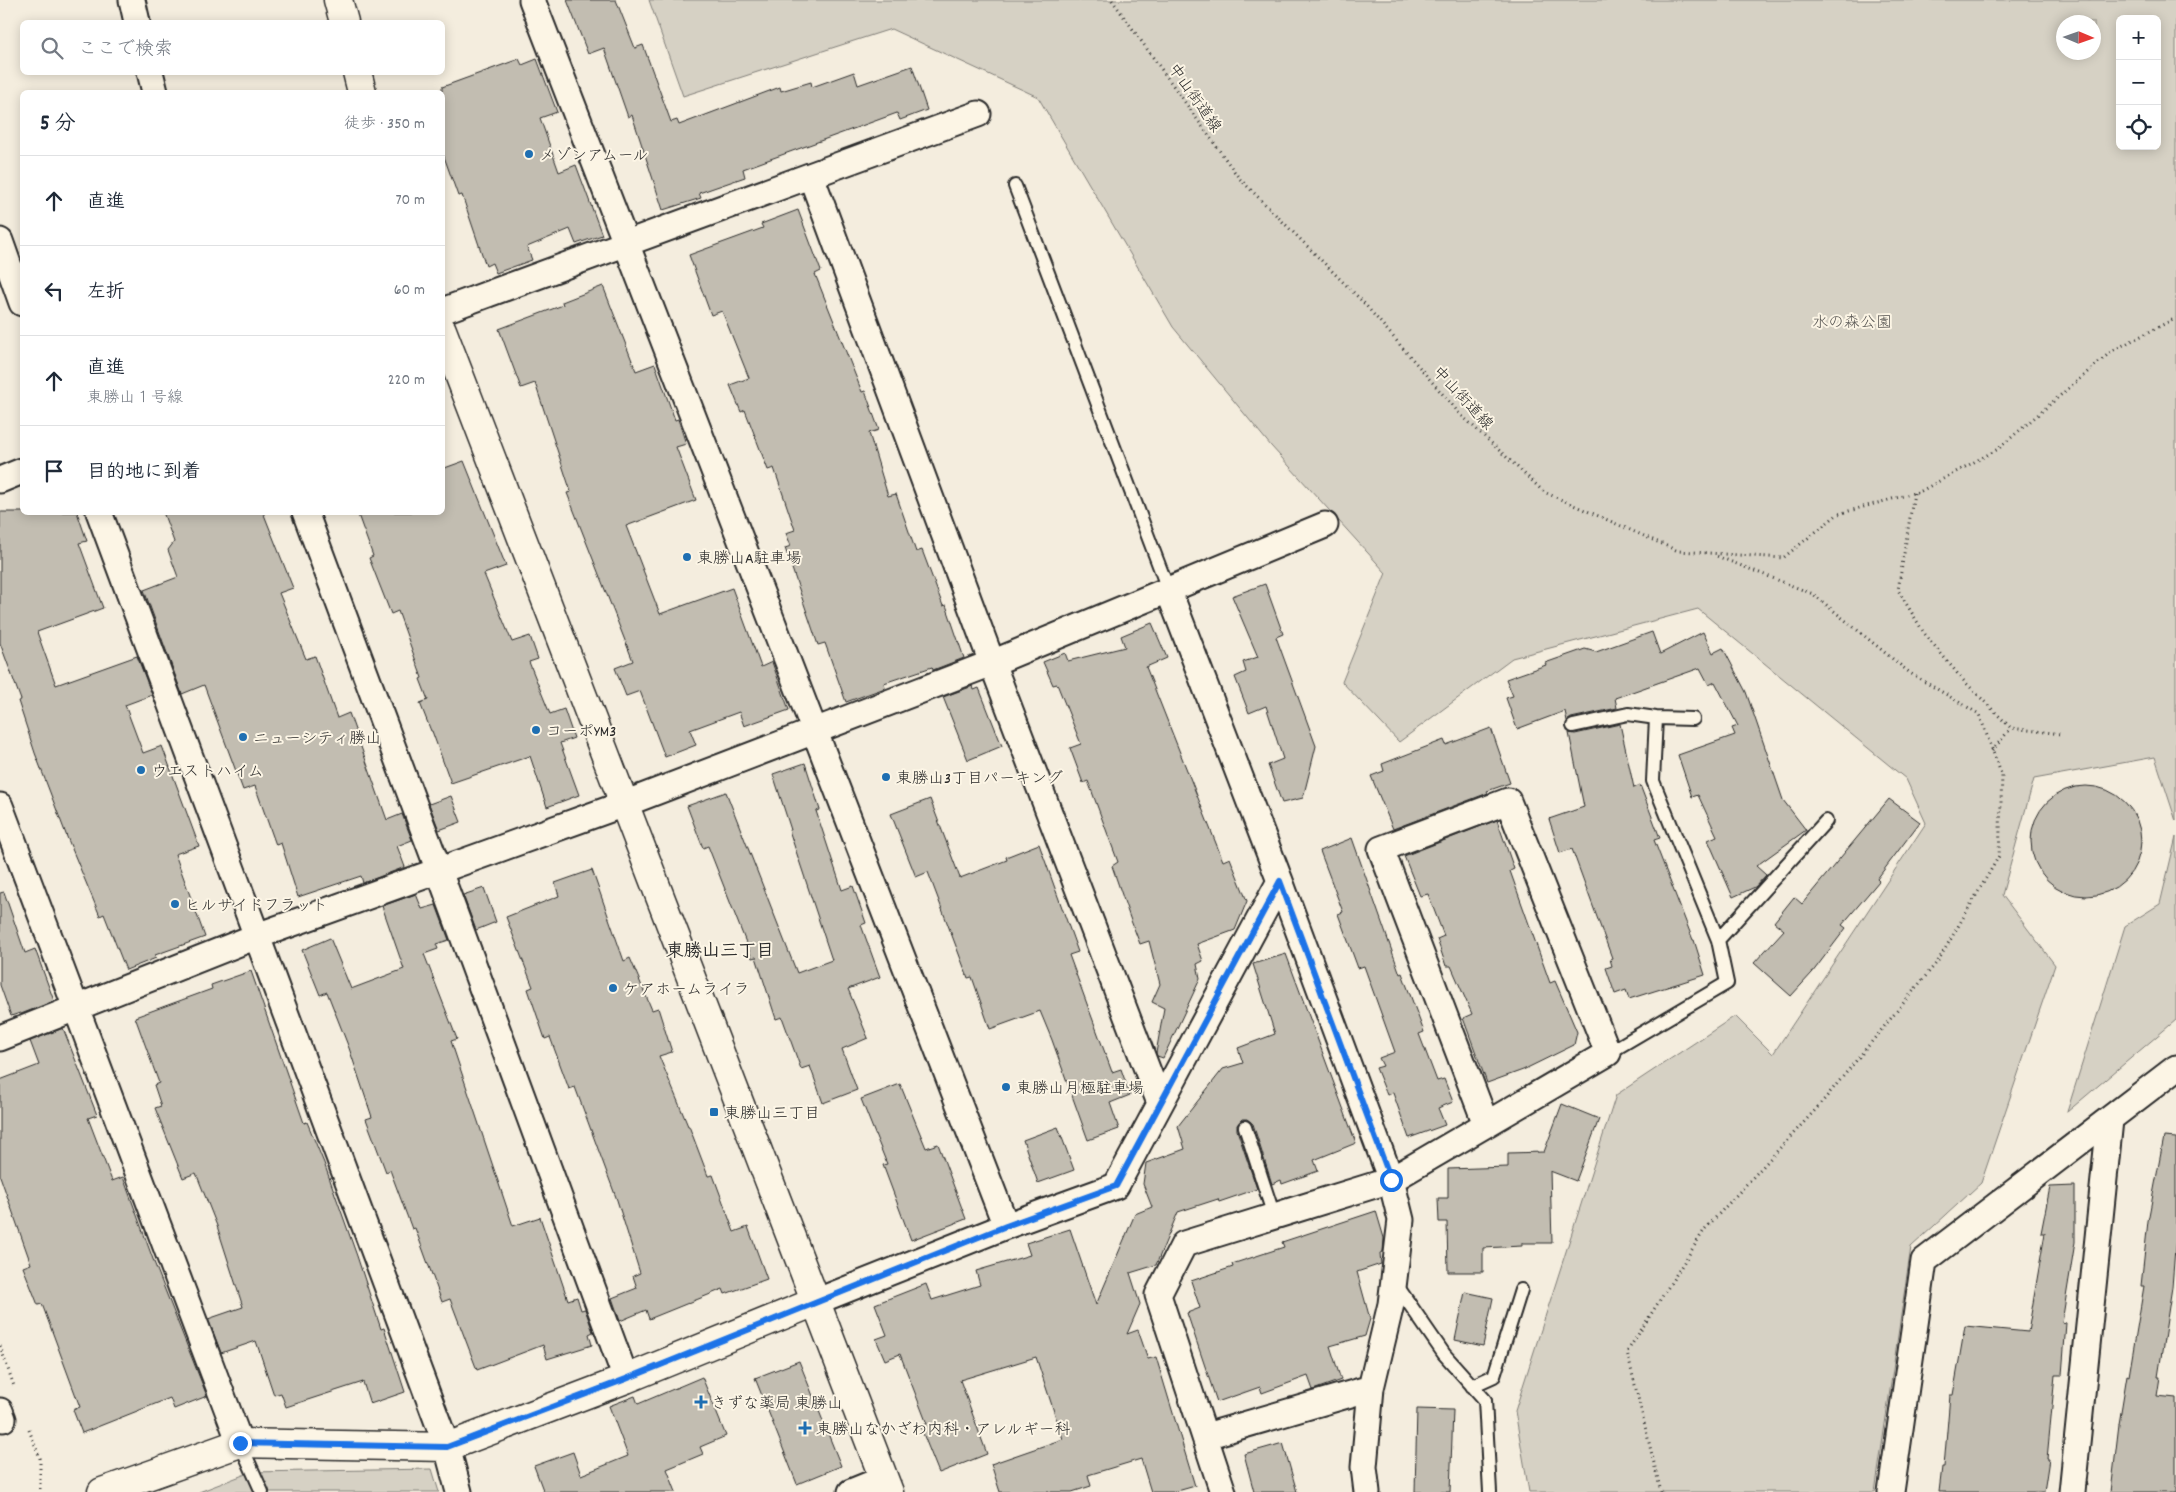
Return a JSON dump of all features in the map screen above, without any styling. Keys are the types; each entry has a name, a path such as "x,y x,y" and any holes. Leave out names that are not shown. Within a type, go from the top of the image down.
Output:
{"street":[{"path":"132,0 137,20"},
{"path":"338,0 343,20"},
{"path":"532,0 628,243 814,732 1006,1226"},
{"path":"151,75 154,90"},
{"path":"358,75 362,90"},
{"path":"445,310 978,114"},
{"path":"811,176 992,663 1160,1103"},
{"path":"0,241 20,297"},
{"path":"445,338 886,1485 851,1492"},
{"path":"0,480 20,472"},
{"path":"100,515 447,1447 459,1492"},
{"path":"305,515 440,872 626,1379"},
{"path":"0,1038 257,936 440,872 814,732 992,663 1325,525"},
{"path":"1168,589 1280,881 1391,1180 1401,1220 1390,1304 1371,1388 1364,1467 1367,1492"},
{"path":"1223,1492 1158,1295 1184,1244 1391,1180 1608,1053 1508,801 1381,848 1486,1124"},
{"path":"0,806 240,1443"},
{"path":"102,1492 240,1443 447,1447 626,1379 1006,1226 1116,1186 1280,881"},
{"path":"1892,1492 1924,1261 2176,1068"},
{"path":"2072,1492 2110,1120"},
{"path":"1206,1436 1371,1388"}],"lane":[{"path":"1015,186 1168,589"},
{"path":"1573,726 1628,714 1656,718 1692,719"},
{"path":"1608,1053 1727,983 1718,940 1654,781 1656,718"},
{"path":"1718,940 1826,822"},
{"path":"1244,1127 1274,1216"},
{"path":"1393,1280 1444,1354 1485,1400 1490,1492"},
{"path":"1472,1386 1494,1376 1521,1290"},
{"path":"240,1443 262,1492"}],"path":[{"name":"中山街道線","path":"1112,0 1239,178 1362,301 1458,413 1544,492 1678,551 1783,558 1838,514 1914,493 1998,449 2112,351 2176,318"},
{"path":"1914,493 1898,590 1924,633 1962,679 2011,728 2061,734"},
{"path":"1661,1492 1627,1352 1705,1229 1818,1107 1938,961 1999,856 2002,776 1979,714 1910,673 1813,594 1710,553"},
{"path":"1992,751 2011,728"}],"green space":[{"name":"水の森公園","path":"649,0 2176,0 2176,821 2155,757 2034,779 2002,895 2055,965 1981,1183 1911,1247 1875,1492 1529,1492 1515,1411 1616,1095 1735,1016 1773,1054 1926,823 1906,779 1698,609 1512,658 1399,742 1342,682 1386,573 1271,446 1173,327 1038,97 891,29 683,96"},
{"path":"2176,837 2176,1020 2067,1112 2125,926 2160,904"},
{"path":"432,1469 439,1492 199,1492 251,1472"}],"building":[{"path":"567,0 616,0 635,48 643,45 671,122 677,120 679,125 780,87 781,91 811,82 812,87 854,72 858,85 912,66 927,110 900,120 897,113 743,169 745,177 699,193 701,198 663,210 632,115 628,117 604,48 588,54"},
{"path":"519,59 522,65 537,59 557,112 540,118 559,172 576,165 602,235 576,244 570,229 527,247 532,260 496,273 492,263 486,266 462,195 458,196 445,159 445,90 442,90 442,87"},
{"path":"798,210 821,271 815,274 862,392 865,391 879,430 869,433 888,496 896,494 916,552 922,550 943,606 946,605 964,658 933,670 932,667 884,683 885,688 846,702 825,643 818,645 785,548 791,546 786,533 795,530 774,468 768,470 745,410 741,412 730,385 749,378 722,311 711,315 689,255 763,228 761,224"},
{"path":"603,286 636,371 655,364 675,420 678,419 686,444 676,447 696,500 626,526 660,614 732,588 761,667 772,662 789,710 744,726 739,712 690,730 696,745 665,757 640,691 626,696 615,668 633,661 567,493 571,492 535,383 521,388 499,329 563,305 562,302"},
{"path":"464,461 506,566 484,574 512,642 530,636 538,659 529,662 550,714 564,709 574,738 560,743 579,795 547,807 530,756 451,783 420,703 428,700 398,611 391,614 369,558 373,556 358,515 445,515 445,468"},
{"path":"0,512 20,512 20,515 78,515 87,541 79,543 103,608 37,632 56,685 137,656 152,695 125,705 143,753 162,746 199,846 175,854 205,937 155,955 156,958 126,970 104,914 100,916 67,837 35,753 18,701 21,700 0,643"},
{"path":"164,515 264,515 293,588 279,593 306,659 315,656 337,718 349,713 387,820 402,814 412,840 397,846 405,867 363,883 361,876 298,897 281,843 276,845 255,786 243,790 204,685 182,694 144,590 178,577 168,550 174,542"},
{"path":"1265,584 1283,634 1276,637 1316,746 1303,798 1282,803 1268,765 1283,759 1266,706 1249,713 1235,677 1246,672 1243,662 1258,657 1232,596"},
{"path":"1152,623 1167,658 1146,667 1223,861 1230,858 1247,901 1235,930 1197,944 1203,961 1197,964 1200,979 1163,1058 1157,1056 1156,1053 1164,1008 1152,1002 1160,984 1149,941 1140,944 1130,918 1112,866 1118,862 1088,781 1083,783 1070,748 1081,744 1057,684 1053,685 1043,662 1065,653 1068,661 1125,647 1121,636"},
{"path":"1652,632 1660,654 1703,632 1713,653 1723,648 1746,692 1783,800 1806,830 1756,866 1766,875 1755,887 1733,897 1708,840 1717,836 1698,795 1692,797 1678,755 1735,735 1732,728 1738,726 1715,682 1709,685 1700,668 1615,698 1617,708 1571,718 1567,721 1565,711 1517,729 1506,698 1513,696 1506,679 1585,649 1596,652"},
{"path":"973,686 974,690 979,688 1002,746 968,760 943,697"},
{"path":"1620,724 1634,788 1640,785 1660,838 1654,840 1694,940 1705,975 1629,999 1626,990 1615,994 1606,968 1612,966 1610,959 1612,958 1572,849 1560,853 1549,819 1584,807 1569,733 1575,734"},
{"path":"1491,728 1510,783 1393,829 1371,776 1384,771 1382,764 1444,740 1446,745"},
{"path":"805,763 820,810 816,811 842,890 853,886 866,923 861,925 880,977 848,989 868,1038 842,1049 857,1090 823,1103 810,1066 801,1069 782,1017 776,1019 756,957 752,958 708,846 703,848 687,806 726,792 797,973 832,960 789,830 791,830 773,774"},
{"path":"2086,786 2107,790 2125,802 2137,820 2141,841 2137,862 2125,880 2107,892 2086,896 2065,892 2047,880 2035,862 2031,841 2035,820 2047,802 2065,790"},
{"path":"451,796 461,822 439,830 429,804"},
{"path":"930,799 960,878 1007,860 1006,857 1039,844 1078,952 1069,955 1112,1072 1121,1069 1130,1095 1110,1103 1119,1129 1088,1140 1040,1011 990,1029 972,977 968,978 928,872 916,877 891,814"},
{"path":"1889,799 1920,822 1877,879 1879,881 1842,925 1846,928 1812,973 1791,996 1754,963 1784,930 1774,922 1794,897 1802,904"},
{"path":"1497,820 1514,869 1510,871 1550,983 1555,981 1577,1032 1574,1045 1523,1070 1487,1083 1463,1018 1472,1014 1451,966 1446,966 1437,939 1444,936 1428,894 1420,896 1404,856"},
{"path":"1352,838 1400,974 1402,973 1424,1032 1419,1034 1437,1081 1444,1079 1453,1102 1438,1108 1445,1125 1409,1138 1393,1093 1387,1095 1376,1068 1383,1066 1379,1058 1395,1052 1364,966 1358,968 1338,914 1343,912 1320,851"},
{"path":"592,870 624,961 630,958 652,1010 658,1008 672,1052 659,1056 708,1176 713,1175 734,1232 748,1227 767,1279 725,1294 723,1289 649,1319 646,1310 620,1321 612,1298 637,1288 633,1276 640,1273 617,1200 575,1087 569,1089 550,1037 545,1039 528,989 533,987 506,917 559,896 555,883"},
{"path":"484,888 496,922 476,930 463,895"},
{"path":"4,892 25,953 35,949 54,1001 11,1016 0,985 0,893"},
{"path":"416,894 422,909 436,905 449,940 436,944 438,949 424,954 457,1039 451,1041 513,1226 540,1217 568,1300 577,1297 581,1310 585,1309 593,1332 589,1334 592,1345 547,1359 543,1345 477,1370 450,1299 442,1302 415,1228 412,1229 390,1170 386,1172 366,1119 372,1117 349,1048 327,992 320,995 302,950 330,938 351,989 404,969 382,906"},
{"path":"1286,954 1356,1143 1314,1160 1318,1171 1282,1184 1281,1180 1272,1184 1253,1124 1247,1119 1242,1119 1237,1125 1237,1130 1257,1189 1219,1202 1218,1199 1178,1212 1156,1265 1130,1273 1140,1304 1127,1334 1138,1330 1148,1359 1156,1357 1195,1486 1174,1492 1151,1492 1141,1459 1088,1475 1091,1486 1072,1492 1000,1492 991,1464 1063,1439 1036,1357 960,1380 987,1454 939,1473 920,1426 927,1424 900,1354 885,1360 876,1339 887,1335 875,1304 926,1284 932,1300 980,1285 976,1271 1030,1255 1026,1243 1070,1229 1096,1305 1135,1214 1152,1207 1143,1184 1146,1163 1185,1149 1178,1126 1223,1069 1243,1063 1238,1048 1275,1034 1253,964"},
{"path":"251,971 304,1123 307,1122 324,1163 381,1329 384,1328 405,1392 370,1404 363,1382 286,1407 281,1393 274,1395 256,1341 221,1353 208,1319 243,1307 217,1226 196,1173 183,1178 155,1108 161,1106 154,1085 159,1083 135,1017 212,989 211,985"},
{"path":"63,1028 97,1115 88,1118 112,1181 123,1177 207,1396 174,1409 170,1398 82,1433 73,1410 80,1407 42,1304 38,1305 23,1267 31,1264 0,1176 0,1080 39,1065 30,1041"},
{"path":"900,1084 926,1148 938,1144 966,1219 911,1240 883,1165 887,1164 861,1099"},
{"path":"1562,1104 1599,1119 1576,1181 1550,1171 1552,1243 1522,1243 1522,1246 1483,1248 1483,1272 1448,1272 1447,1222 1439,1222 1438,1198 1448,1198 1448,1169 1508,1167 1508,1153 1544,1152"},
{"path":"1058,1127 1074,1170 1038,1183 1023,1140"},
{"path":"2164,1137 2176,1138 2176,1236 2172,1287 2158,1377 2160,1377 2157,1396 2176,1398 2176,1492 2111,1492 2119,1424 2144,1286 2141,1286 2148,1221"},
{"path":"2075,1186 2075,1242 2062,1322 2066,1323 2062,1375 2055,1375 2047,1459 2049,1459 2044,1492 1939,1492 1942,1467 1944,1467 1950,1395 1953,1395 1965,1326 2028,1332 2045,1233 2041,1233 2050,1187"},
{"path":"1376,1211 1384,1238 1383,1252 1380,1253 1381,1264 1357,1272 1370,1319 1365,1336 1330,1346 1341,1380 1313,1390 1308,1376 1262,1393 1260,1387 1217,1402 1187,1313 1200,1308 1191,1281 1233,1267 1232,1264 1284,1247 1282,1242"},
{"path":"1465,1292 1493,1298 1483,1346 1455,1340"},
{"path":"799,1361 841,1466 797,1484 755,1378"},
{"path":"702,1377 726,1436 700,1447 703,1454 667,1469 676,1492 541,1492 543,1490 534,1466 573,1452 581,1475 628,1456 609,1406 635,1396 638,1404"},
{"path":"1417,1409 1453,1410 1450,1492 1415,1492"},
{"path":"1283,1443 1297,1492 1254,1492 1244,1454"}],"place":[{"name":"メゾンアムール","path":"529,154"},
{"name":"東勝山A駐車場","path":"687,557"},
{"name":"コーポYM3","path":"536,730"},
{"name":"ニューシティ勝山","path":"243,737"},
{"name":"ウエストハイム","path":"141,770"},
{"name":"東勝山3丁目パーキング","path":"886,777"},
{"name":"ヒルサイドフラット","path":"175,904"},
{"name":"ケアホームライラ","path":"613,988"},
{"name":"東勝山月極駐車場","path":"1006,1087"},
{"name":"東勝山三丁目","path":"714,1112"},
{"name":"きずな薬局 東勝山","path":"701,1402"},
{"name":"東勝山なかざわ内科・アレルギー科","path":"805,1428"}],"district":[{"name":"東勝山三丁目","path":"720,950"}],"route":[{"path":"240,1443 447,1447 626,1379 1006,1226 1116,1186 1280,881 1391,1180"}]}
